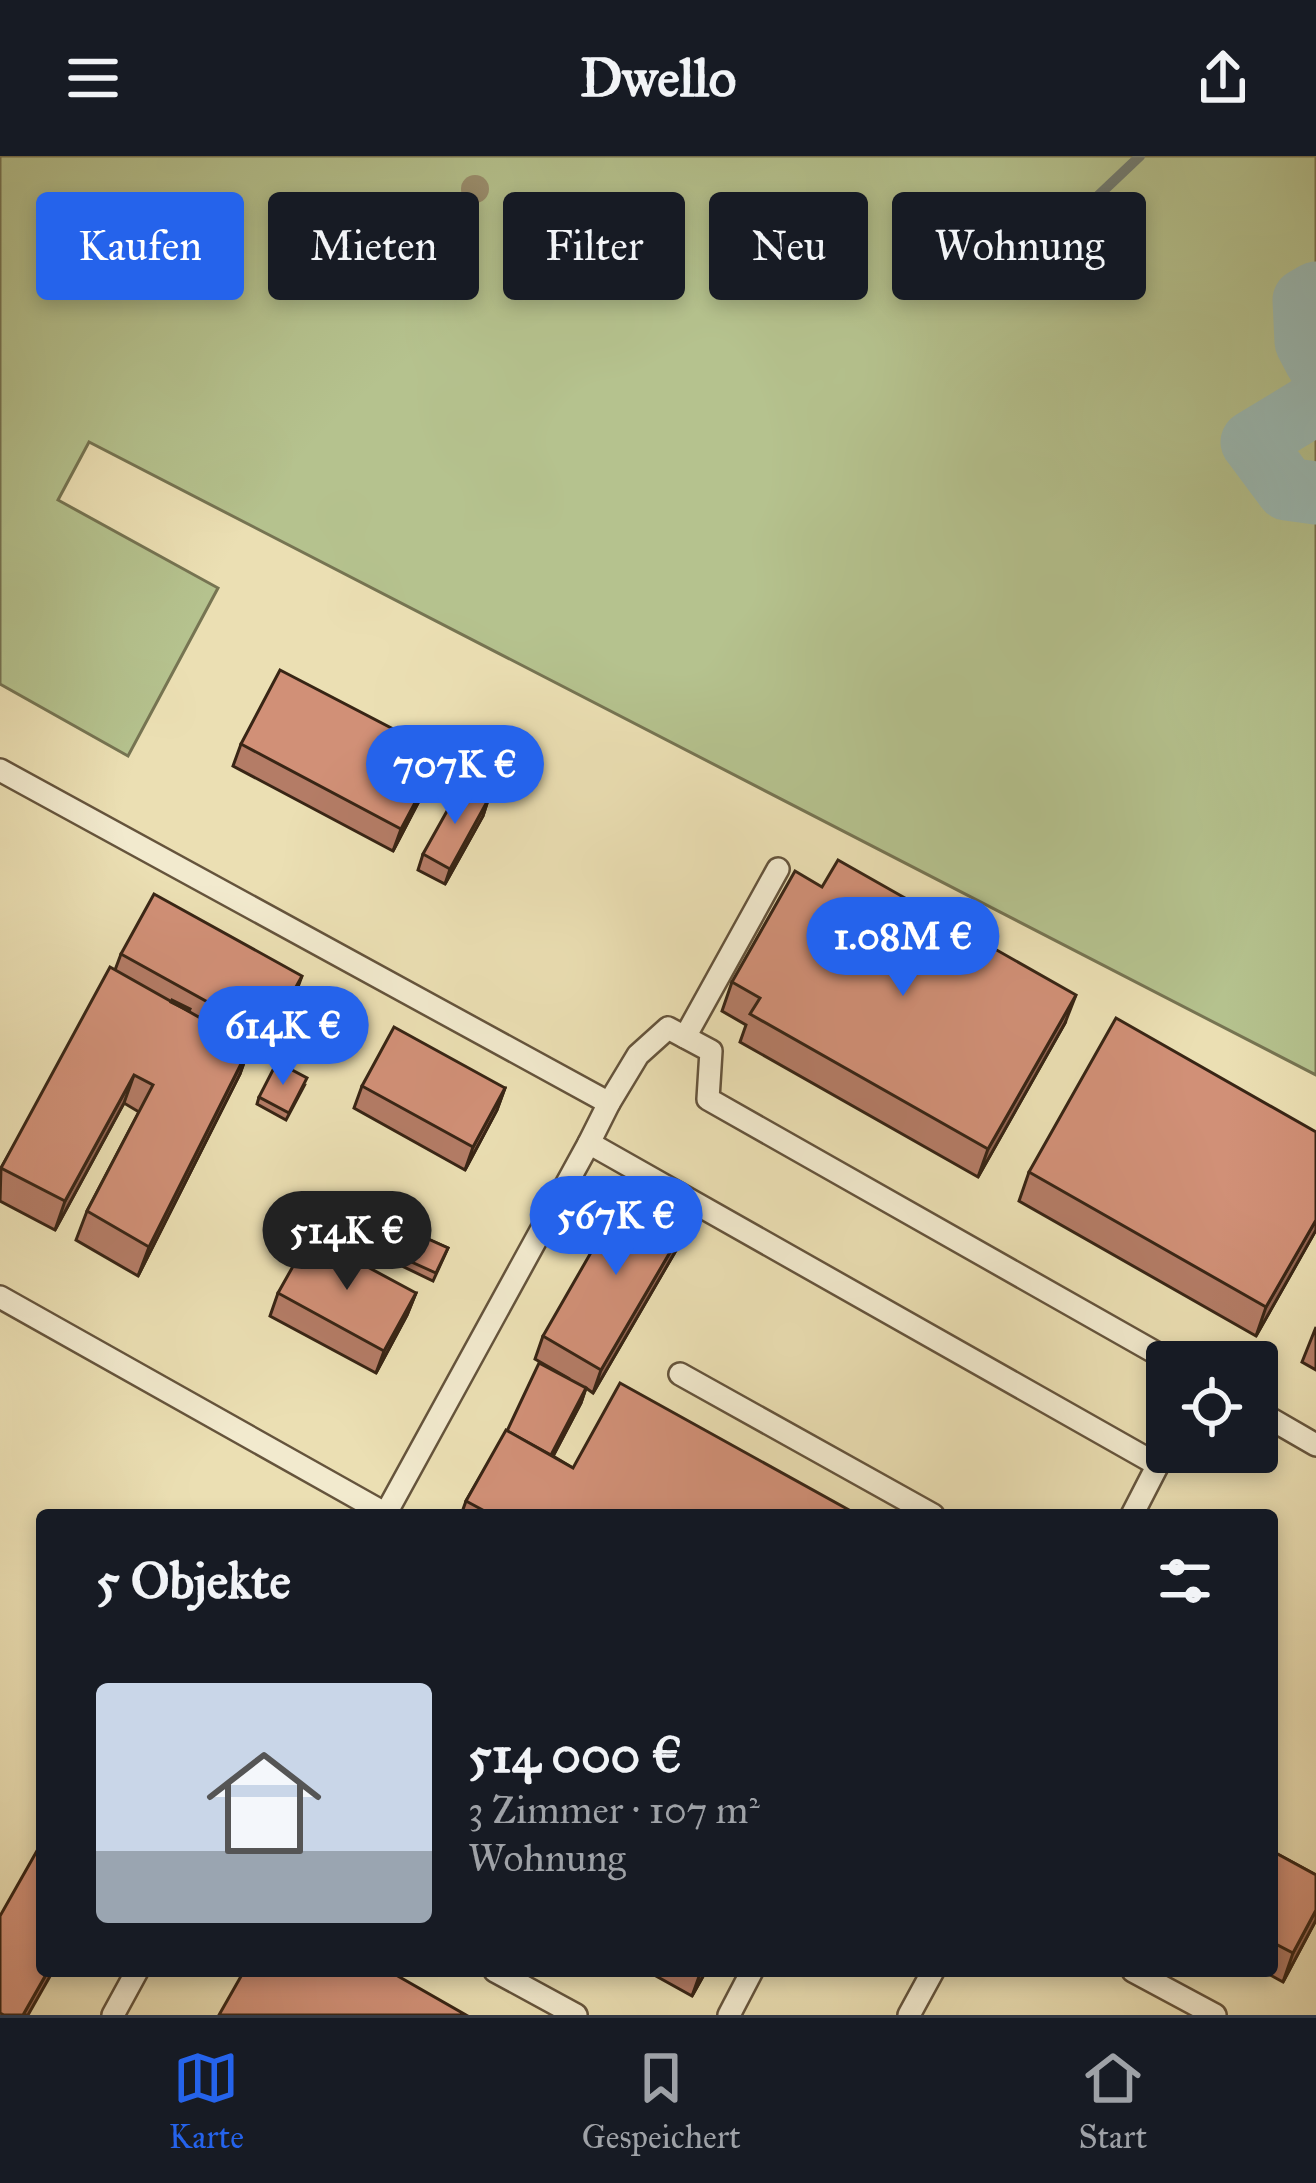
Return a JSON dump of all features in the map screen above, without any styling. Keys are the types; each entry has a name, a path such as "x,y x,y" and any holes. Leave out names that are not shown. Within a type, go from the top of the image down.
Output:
{"lane":[{"path":"0,770 609,1103"},
{"path":"685,1037 778,869"},
{"path":"389,1509 609,1103 638,1055 668,1028 711,1051 708,1100 1146,1347"},
{"path":"589,1143 1146,1447"},
{"path":"0,1297 375,1509"},
{"path":"680,1375 923,1509"},
{"path":"1278,1423 1316,1445"},
{"path":"1135,1509 1153,1473"},
{"path":"113,2015 134,1977"},
{"path":"506,1977 576,2015"},
{"path":"728,2015 749,1977"},
{"path":"909,2015 930,1977"},
{"path":"1144,1977 1215,2015"}],"green space":[{"path":"0,156 1316,156 1316,1075 89,442 58,500 218,588 128,756 0,684"}],"building":[{"path":"280,670 441,754 401,829 241,744"},
{"path":"461,786 488,800 450,869 423,854"},
{"path":"838,860 1076,995 988,1149 750,1014 760,998 732,982 795,871 822,887"},
{"path":"154,894 302,976 269,1036 121,954"},
{"path":"110,967 250,1046 149,1247 87,1211 153,1085 134,1075 65,1201 1,1168"},
{"path":"1116,1018 1316,1132 1316,1220 1266,1307 1029,1172"},
{"path":"394,1027 505,1088 473,1147 362,1086"},
{"path":"277,1062 307,1078 289,1113 259,1097"},
{"path":"628,1188 690,1218 601,1370 543,1336"},
{"path":"366,1209 397,1224 386,1249 354,1234"},
{"path":"417,1234 448,1248 436,1273 405,1259"},
{"path":"310,1236 416,1293 384,1351 278,1293"},
{"path":"539,1363 586,1388 551,1455 507,1431"},
{"path":"620,1383 847,1509 481,1509 466,1501 506,1430 573,1468"},
{"path":"36,1853 36,1977 45,1977 23,2015 0,2013 0,1916"},
{"path":"1278,1854 1316,1875 1316,1910 1293,1953 1278,1945"},
{"path":"241,1977 400,1977 466,2015 219,2015"}],"waterway":[{"path":"1102,192 1140,156"},
{"path":"1316,293 1304,300 1306,342 1316,361"},
{"path":"1316,403 1252,442 1287,489 1316,493"}]}
